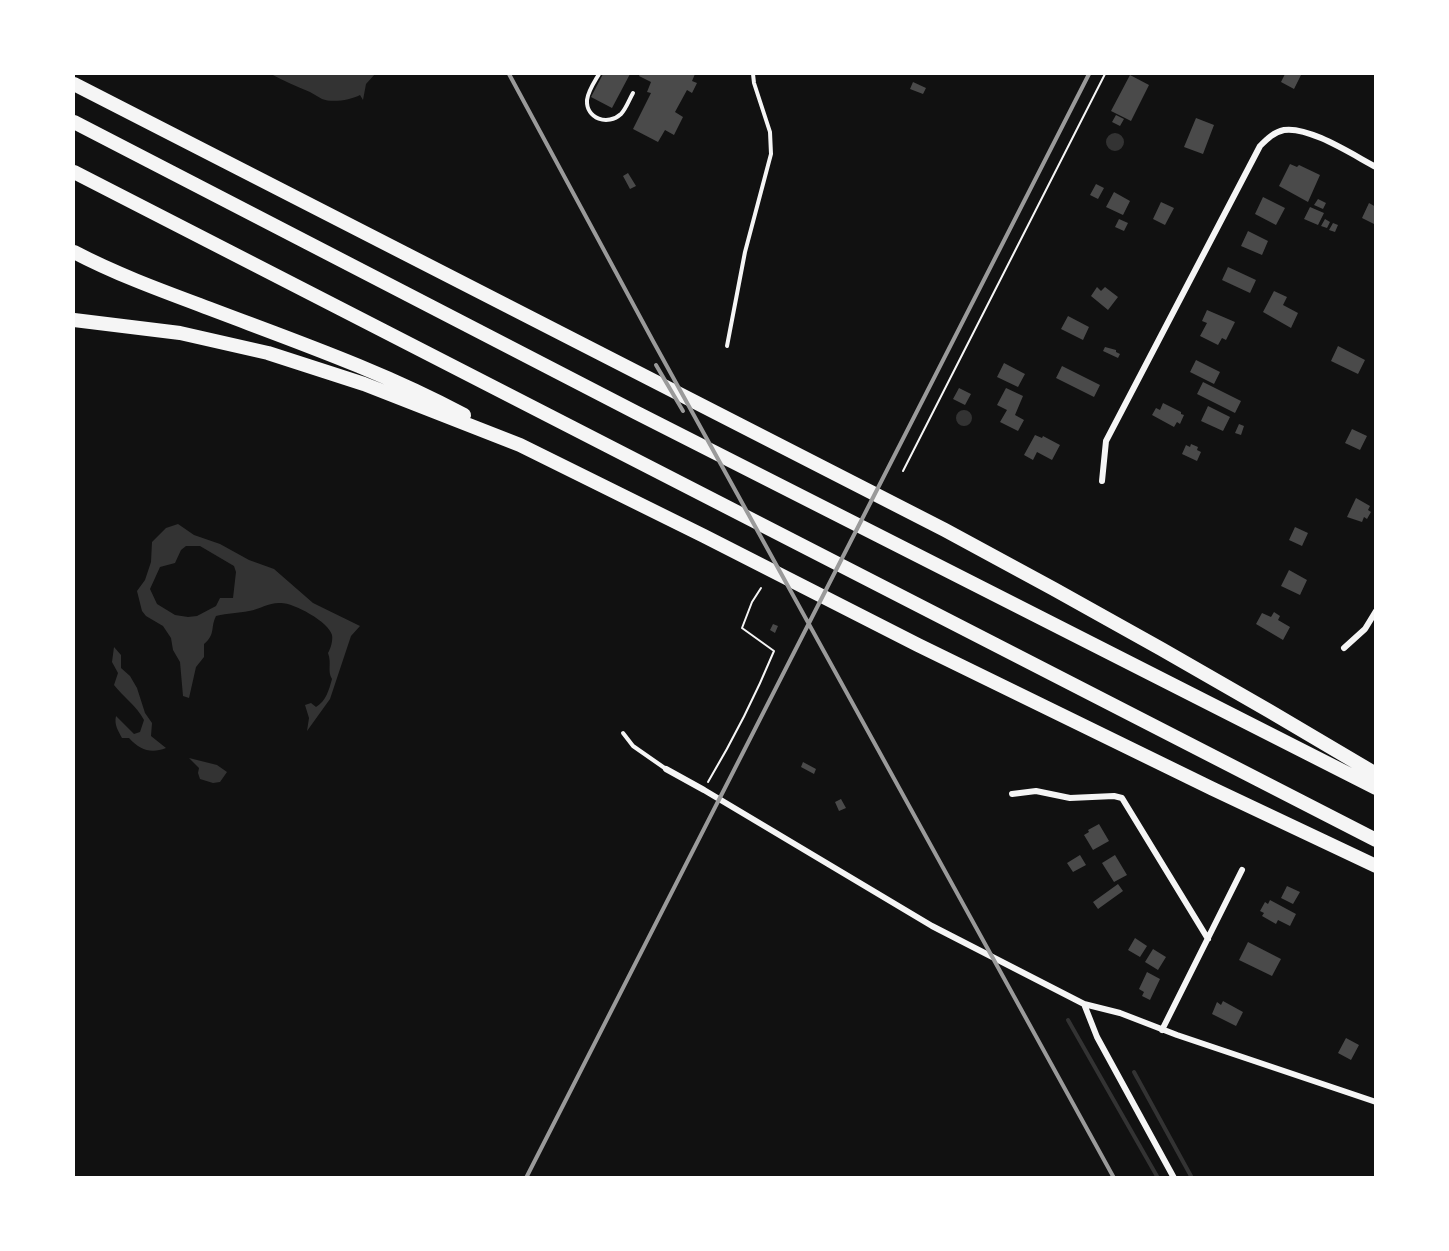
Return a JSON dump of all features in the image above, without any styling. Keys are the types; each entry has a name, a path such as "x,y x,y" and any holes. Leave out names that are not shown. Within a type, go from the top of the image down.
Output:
{"highway":[{"path":"74,84 945,530 1276,714 1376,774"},
{"path":"74,122 635,412 1376,788"},
{"path":"74,172 1376,840"},
{"path":"74,252 148,285 329,354 451,408 918,645 1376,866"},
{"path":"74,320 180,333 268,353 364,384 520,445"}],"street":[{"path":"1102,481 1106,441 1260,146 1278,132 1290,130 1322,139 1376,167"},
{"path":"1344,648 1365,629 1376,612"},
{"path":"666,770 704,790 932,926 1084,1004 1120,1013 1162,1030 1376,1102"},
{"path":"1012,794 1036,791 1070,798 1114,796 1122,798 1208,939"},
{"path":"1162,1030 1242,870"},
{"path":"1084,1004 1097,1037 1174,1178"}],"lane":[{"path":"599,74 587,98 589,111 593,116 610,121 622,113 633,93"},
{"path":"727,346 745,252 771,154 770,132 754,84 753,74"},
{"path":"623,733 633,746 666,770"}],"path":[{"path":"903,471 1106,74"},
{"path":"704,790 752,704 774,651 742,628 760,588"}],"shaded area":[{"path":"271,74 375,74 366,84 363,100 360,95 336,101 322,99"},
{"path":"1115,133 1121,136 1124,142 1121,148 1115,151 1109,148 1106,142 1109,136"},
{"path":"964,410 970,412 972,418 970,424 964,426 958,424 956,418 958,412"},
{"path":"178,524 194,535 220,544 249,560 274,569 313,603 360,626 351,636 330,699 307,731 309,718 305,705 311,703 316,707 319,705 327,695 332,679 328,653 332,635 318,619 287,604 273,604 249,611 216,616 211,634 204,644 204,657 196,667 189,698 183,696 180,662 173,650 171,638 163,626 142,611 137,591 145,580 151,562 152,542 166,528","holes":["186,546 200,546 234,566 236,572 233,598 220,598 216,606 197,616 175,615 157,604 150,589 160,567 175,563 181,550"]},
{"path":"114,647 121,655 121,668 130,676 137,688 145,713 152,723 151,736 166,748 155,751 146,750 129,738 122,738 116,725 116,716 134,734 140,732 144,720 114,685 118,673 112,662"},
{"path":"189,758 217,765 227,772 220,782 213,783 200,779 199,768"}],"building":[{"path":"603,74 630,74 612,108 591,97"},
{"path":"640,74 695,74 692,81 697,83 692,93 687,90 675,112 683,117 674,135 665,130 658,142 633,129 651,93 647,92 651,82 639,76"},
{"path":"1285,74 1301,75 1294,89 1281,82"},
{"path":"1130,75 1149,85 1131,121 1111,111"},
{"path":"913,82 926,88 923,94 910,89"},
{"path":"1116,115 1124,119 1120,126 1112,122"},
{"path":"1196,118 1214,125 1203,154 1184,147"},
{"path":"1290,164 1297,167 1299,165 1320,175 1308,202 1279,186"},
{"path":"628,173 636,186 630,189 623,176"},
{"path":"1096,184 1104,188 1098,199 1090,195"},
{"path":"1114,192 1130,201 1123,215 1106,207"},
{"path":"1263,197 1285,208 1276,225 1255,214"},
{"path":"1318,199 1326,203 1323,209 1314,205"},
{"path":"1161,202 1174,208 1165,225 1153,219"},
{"path":"1369,203 1376,207 1376,225 1362,218"},
{"path":"1310,207 1324,213 1318,225 1304,219"},
{"path":"1119,219 1128,223 1124,231 1115,227"},
{"path":"1325,219 1330,222 1327,228 1321,226"},
{"path":"1333,223 1338,225 1335,232 1329,230"},
{"path":"1248,231 1268,241 1262,255 1241,246"},
{"path":"1228,267 1256,280 1250,293 1222,280"},
{"path":"1097,287 1101,291 1105,287 1118,297 1108,310 1091,296"},
{"path":"1274,291 1287,297 1283,305 1298,313 1291,328 1263,312"},
{"path":"1207,310 1235,322 1226,340 1222,338 1218,345 1200,336 1207,323 1202,321"},
{"path":"1068,316 1089,327 1083,340 1061,329"},
{"path":"1338,346 1365,360 1358,374 1331,361"},
{"path":"1105,347 1116,350 1120,354 1118,358 1103,351"},
{"path":"1196,360 1220,372 1214,384 1190,372"},
{"path":"1004,363 1025,374 1018,387 997,377"},
{"path":"1062,366 1100,385 1094,397 1056,378"},
{"path":"1203,382 1241,401 1235,413 1197,394"},
{"path":"959,388 971,394 965,405 953,399"},
{"path":"1006,388 1023,396 1015,415 1024,420 1018,431 1000,422 1007,410 997,405"},
{"path":"1163,403 1184,415 1180,424 1177,422 1174,427 1152,415 1156,408 1160,410"},
{"path":"1208,406 1230,417 1223,431 1201,421"},
{"path":"1239,424 1244,426 1241,435 1235,433"},
{"path":"1352,429 1367,436 1360,450 1345,443"},
{"path":"1035,435 1042,438 1043,436 1060,445 1052,460 1037,452 1033,460 1024,455"},
{"path":"1191,444 1198,447 1197,450 1201,452 1197,461 1182,454 1186,445 1190,447"},
{"path":"1356,498 1370,506 1368,510 1371,512 1367,519 1364,517 1362,522 1347,517"},
{"path":"1295,527 1308,533 1302,546 1289,540"},
{"path":"1289,570 1307,580 1300,595 1281,586"},
{"path":"1274,612 1280,616 1278,620 1290,627 1283,640 1256,624 1262,613 1271,617"},
{"path":"773,624 778,626 775,633 770,630"},
{"path":"803,762 816,769 814,774 801,767"},
{"path":"841,799 846,808 839,811 835,802"},
{"path":"1099,824 1109,841 1093,850 1084,835"},
{"path":"1080,855 1086,865 1073,872 1067,863"},
{"path":"1115,855 1127,875 1114,882 1102,863"},
{"path":"1118,884 1123,891 1098,909 1093,902"},
{"path":"1287,886 1300,892 1293,904 1281,898"},
{"path":"1270,900 1296,914 1290,926 1278,920 1276,924 1262,916 1264,913 1260,911 1265,902 1268,904"},
{"path":"1135,938 1147,946 1140,957 1128,950"},
{"path":"1248,942 1281,959 1272,976 1239,960"},
{"path":"1153,949 1166,957 1158,970 1145,962"},
{"path":"1147,972 1160,979 1150,1000 1142,996 1144,992 1139,989"},
{"path":"1223,1001 1243,1012 1236,1026 1212,1014 1217,1002 1221,1005"},
{"path":"1346,1038 1359,1045 1351,1060 1338,1053"}],"waterway":[{"path":"1068,1020 1158,1178"},
{"path":"1134,1072 1192,1178"}],"railway":[{"path":"509,74 653,341 1114,1178"},
{"path":"526,1178 1089,74"},
{"path":"656,365 683,411"}]}
